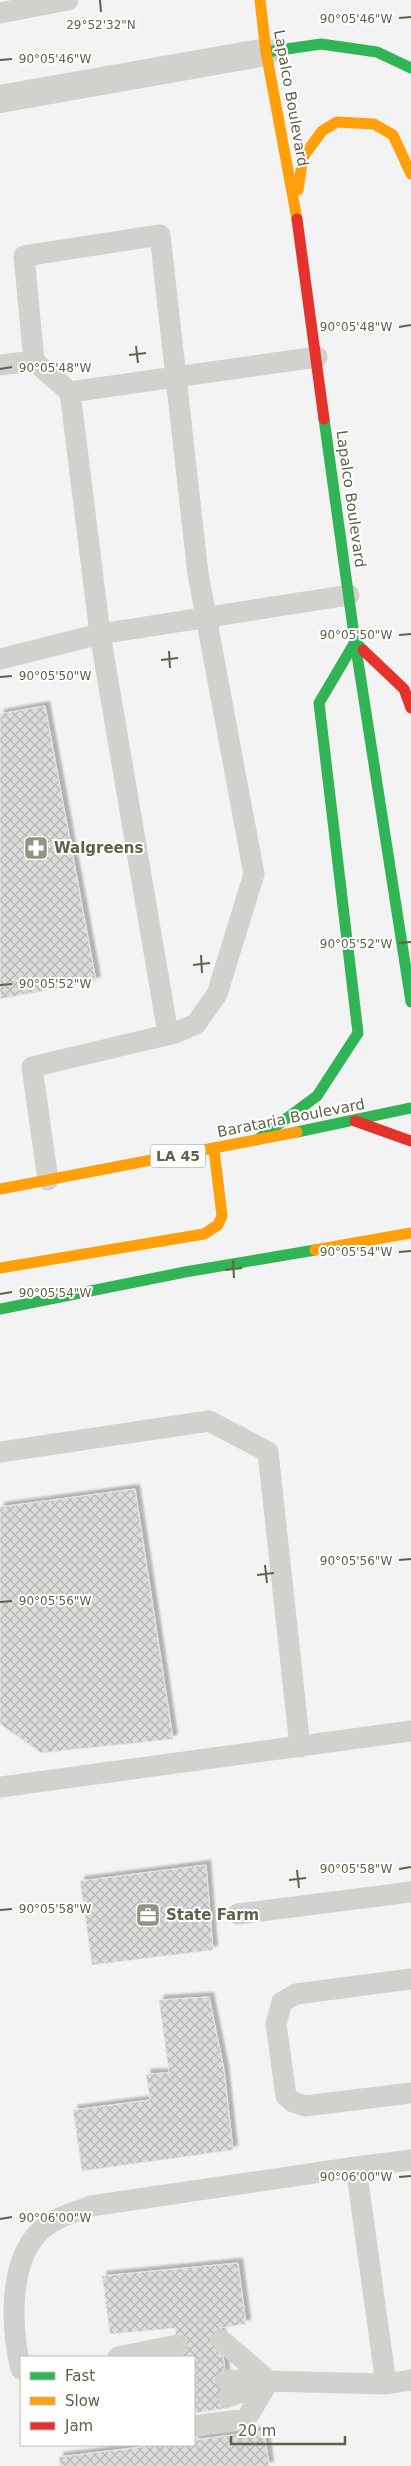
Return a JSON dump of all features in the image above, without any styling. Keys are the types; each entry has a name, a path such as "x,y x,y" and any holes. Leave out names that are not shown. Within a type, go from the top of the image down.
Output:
{"main road":[{"name":"Lapalco Boulevard","path":"260,0 266,52 295,205 355,642 411,1002"},
{"path":"266,52 321,44 377,52 411,68"},
{"path":"295,205 303,157 322,131 337,122 374,124 393,135 411,174"},
{"path":"257,1140 317,1096 358,1033 319,703 355,642 404,689 411,708"},
{"name":"Barataria Boulevard","path":"0,1190 355,1121 411,1108"},
{"path":"355,1121 411,1141"},
{"path":"0,1268 204,1234 219,1226 222,1220 222,1211 214,1149"},
{"path":"0,1309 185,1272 411,1233"}],"street":[{"path":"0,99 266,52"}],"lane":[{"path":"0,13 61,1"},
{"path":"48,1180 32,1067 168,1034 196,1024 217,994 254,874 198,574 160,235 24,256 34,361 70,392 100,634 168,1034"},
{"path":"70,392 176,379 317,357"},
{"path":"0,365 34,361"},
{"path":"0,659 100,634 349,595"},
{"path":"0,1452 209,1421 268,1452 300,1746"},
{"path":"0,1787 411,1731"},
{"path":"238,1914 411,1892"},
{"path":"411,1979 296,1994 282,2002 276,2024 286,2096 293,2102 305,2106 411,2093"},
{"path":"20,2364 16,2342 14,2289 25,2253 39,2232 55,2220 91,2206 411,2160"},
{"path":"363,2166 386,2384"},
{"path":"123,2356 177,2345"},
{"path":"269,2381 225,2369 269,2381 386,2384 411,2380"},
{"path":"195,2426 246,2419 269,2381"}],"building":[{"name":"Walgreens","path":"45,706 96,981 0,999 0,714"},
{"path":"135,1489 173,1739 41,1753 0,1724 0,1507"},
{"name":"State Farm","path":"206,1865 213,1950 92,1965 80,1881"},
{"path":"209,1997 224,2070 233,2150 82,2171 73,2110 150,2100 146,2074 169,2073 159,2000"},
{"path":"238,2263 246,2324 220,2328 229,2408 195,2413 195,2356 179,2356 175,2328 110,2334 102,2276"},
{"path":"264,2431 269,2466 60,2466 59,2457 150,2446 195,2446 195,2440"}],"traffic: fast":[{"path":"266,52 321,44 377,52 411,68"},
{"path":"324,419 355,642 411,1002"},
{"path":"257,1140 317,1096 358,1033 319,703 355,642 363,650"},
{"path":"297,1132 411,1108"},
{"path":"0,1309 185,1272 315,1250"}],"traffic: slow":[{"path":"260,0 266,52 297,219"},
{"path":"298,190 303,157 322,131 337,122 374,124 393,135 411,174"},
{"path":"0,1189 297,1132"},
{"path":"0,1268 204,1234 218,1225 222,1216 214,1149"},
{"path":"315,1250 411,1233"}],"traffic: jam":[{"path":"297,219 324,419"},
{"path":"363,650 404,689 411,708"},
{"path":"355,1121 411,1141"}],"place":[{"name":"Walgreens","path":"36,848"},
{"name":"State Farm","path":"148,1915"}]}
